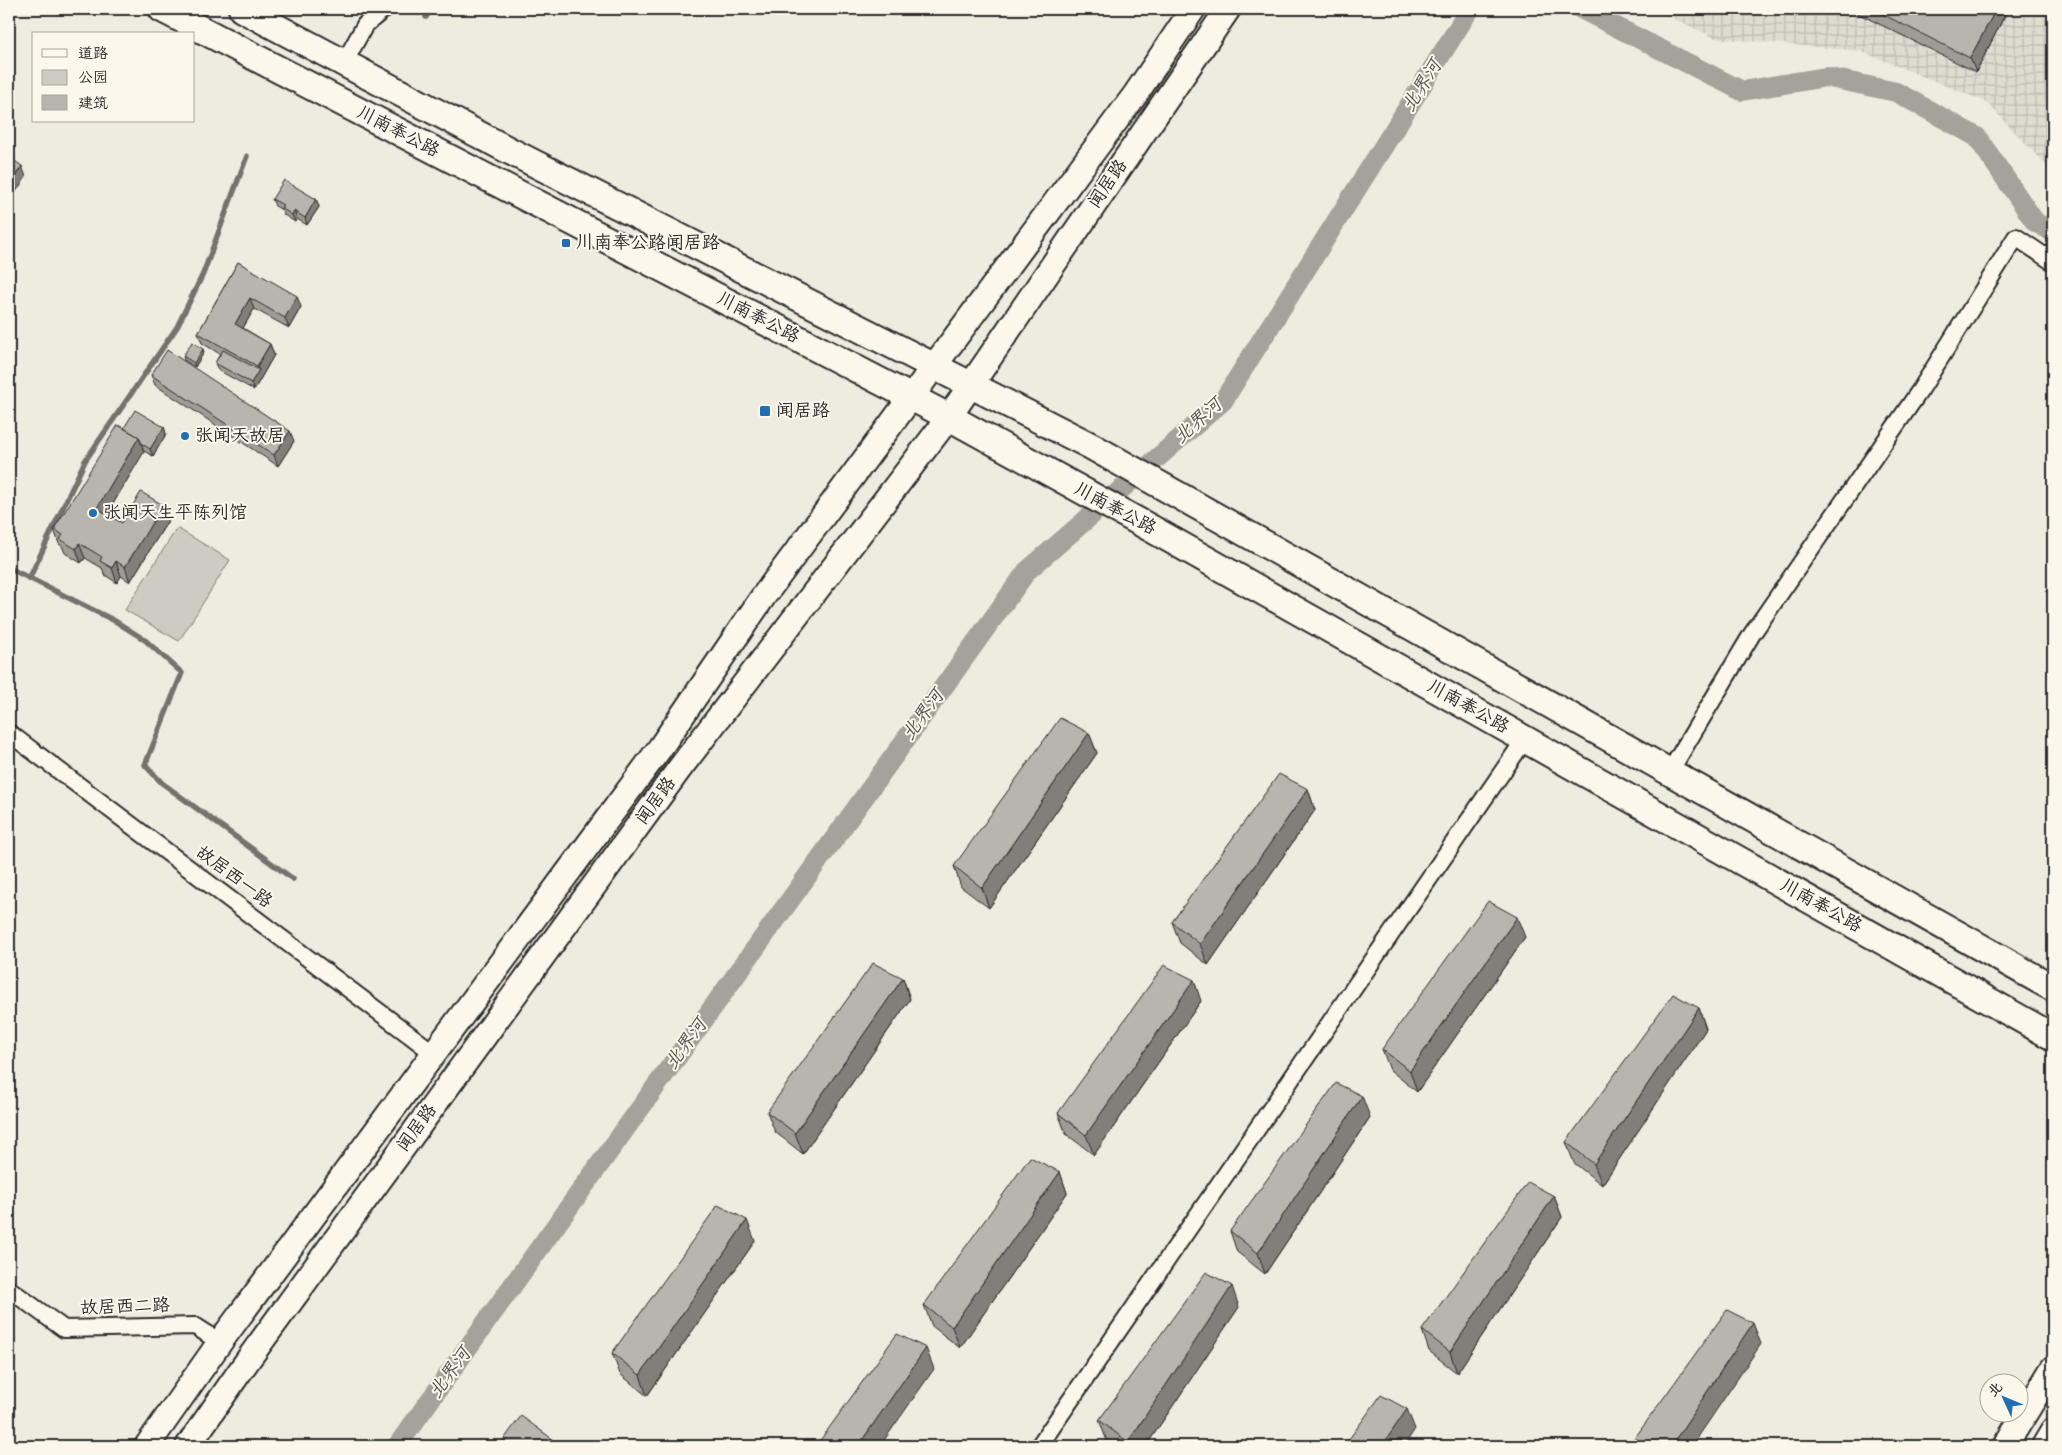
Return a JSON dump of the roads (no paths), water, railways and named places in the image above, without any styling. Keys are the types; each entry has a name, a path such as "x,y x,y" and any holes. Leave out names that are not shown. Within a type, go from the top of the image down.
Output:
{"main road":[{"name":"川南奉公路","path":"162,9 949,417 1152,529 2053,1037"},
{"name":"川南奉公路","path":"242,9 510,151 934,368 1091,446 1192,501 2053,988"},
{"path":"148,1446 220,1342 654,756 763,597 1135,95 1193,9"},
{"name":"闻居路","path":"188,1446 250,1357 680,768 949,417 969,385 1228,9"},
{"path":"2005,1446 2053,1368"},
{"path":"2044,1446 2053,1431"}],"street":[{"path":"344,64 365,25 384,9"},
{"path":"1669,772 1752,634 1921,389 2016,237 2053,262"},
{"name":"故居西一路","path":"9,733 435,1054"},
{"path":"1039,1446 1525,739"},
{"name":"故居西二路","path":"9,1289 64,1329 195,1326 220,1342"}],"waterway":[{"path":"426,17 431,9"},
{"name":"北界河","path":"397,1446 1027,571 1223,401 1470,9"},
{"path":"1581,9 1742,91 1826,77 1896,92 1977,137 2035,222 2053,232"},
{"path":"29,579 85,461 177,327 203,274 247,156"},
{"path":"9,568 115,621 145,640 182,673 145,765 162,783 293,879"}],"place":[{"name":"川南奉公路闻居路","path":"566,243"},
{"name":"闻居路","path":"765,411"},
{"name":"张闻天故居","path":"185,436"},
{"name":"张闻天生平陈列馆","path":"93,513"}]}
